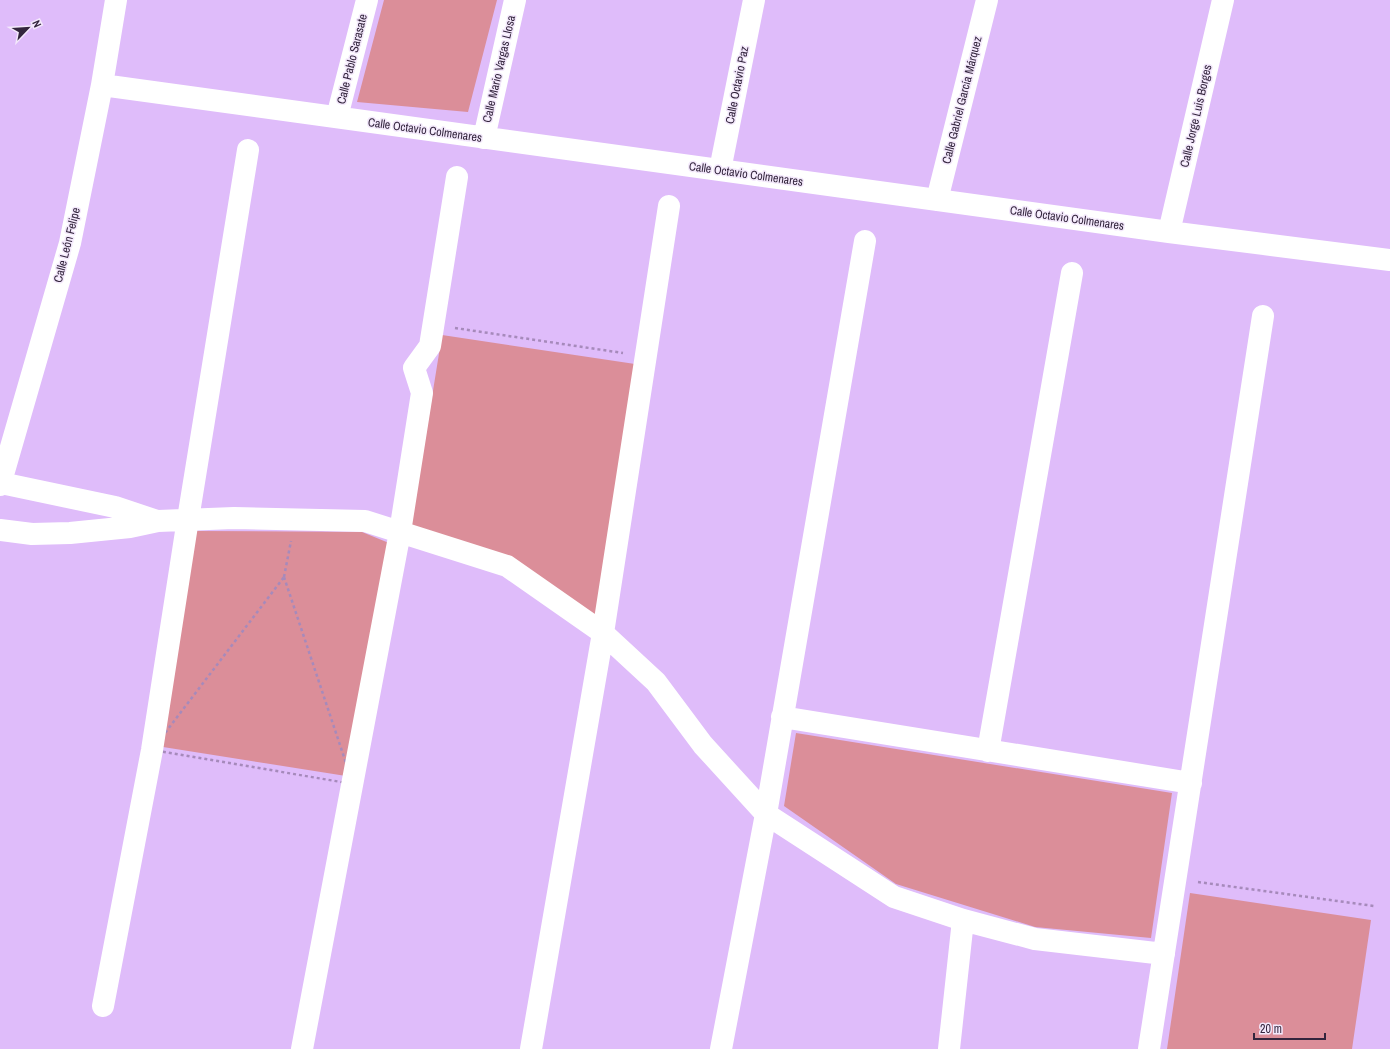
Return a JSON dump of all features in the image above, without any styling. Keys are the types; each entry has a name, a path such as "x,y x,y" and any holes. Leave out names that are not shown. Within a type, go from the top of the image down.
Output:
{"street":[{"name":"Calle León Felipe","path":"0,484 70,243 102,85 116,0"},
{"name":"Calle Pablo Sarasate","path":"337,118 367,0"},
{"name":"Calle Mario Vargas Llosa","path":"484,138 515,0"},
{"name":"Calle Octavio Paz","path":"720,170 754,0"},
{"name":"Calle Gabriel García Márquez","path":"938,200 987,0"},
{"name":"Calle Jorge Luis Borges","path":"1169,232 1223,0"},
{"name":"Calle Octavio Colmenares","path":"102,85 1169,232 1390,260"},
{"path":"102,1006 152,750 248,150"},
{"path":"302,1049 400,532 422,393 414,368 430,346 457,177"},
{"path":"531,1049 603,633 669,206"},
{"path":"721,1049 766,814 865,241"},
{"path":"988,751 1072,273"},
{"path":"1149,1049 1263,316"},
{"path":"0,484 116,507 158,521"},
{"path":"0,530 32,534 70,533 130,527 158,521 188,519 234,518 365,521 507,566 603,633 656,682 703,745 766,814 894,897 964,920 1035,939 1164,954"},
{"path":"782,718 1191,783"},
{"path":"949,1049 964,920"}],"path":[{"path":"433,325 646,356"},
{"path":"284,577 352,784 152,750 284,577 295,519"},
{"path":"1176,879 1374,906"}],"shaded area":[{"path":"384,0 497,0 468,112 357,102"},
{"path":"442,335 635,364 596,619 411,527"},
{"path":"196,531 362,532 389,543 346,776 163,747"},
{"path":"796,733 1172,793 1151,938 1035,927 896,884 784,806"},
{"path":"1190,893 1371,920 1352,1049 1167,1049"}]}
